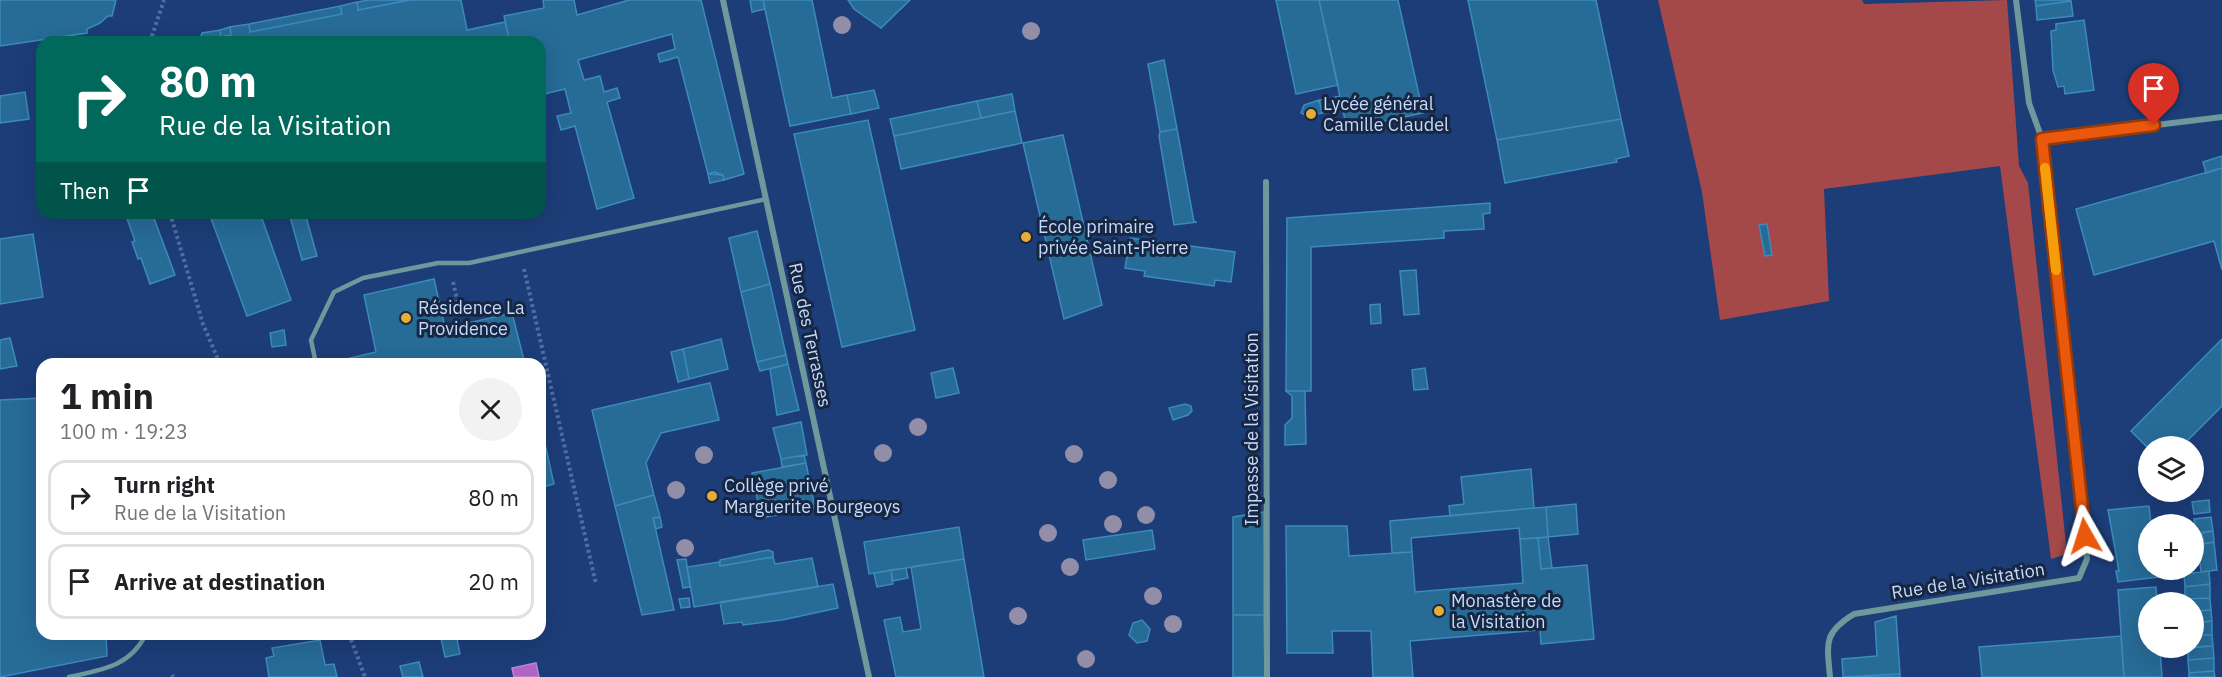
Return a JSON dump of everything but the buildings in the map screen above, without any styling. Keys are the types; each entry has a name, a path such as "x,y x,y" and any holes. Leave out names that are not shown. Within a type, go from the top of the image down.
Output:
{"street":[{"name":"Rue des Terrasses","path":"723,0 869,677"},
{"name":"Rue de la Visitation","path":"1830,677 1827,646 1835,626 1854,614 2079,579 2087,559 2042,139 2029,103 2016,0"},
{"path":"2042,139 2222,117"},
{"name":"Impasse de la Visitation","path":"1266,182 1267,677"}],"lane":[{"path":"315,358 311,340 334,292 363,278 438,263 469,263 766,198"},
{"path":"69,677 112,668 141,645 143,640"}],"path":[{"path":"152,36 164,0"},
{"path":"172,219 203,324 217,358"},
{"path":"520,252 544,358"},
{"path":"450,263 461,317"},
{"path":"546,366 596,584"},
{"path":"351,640 365,677"}],"shaded area":[{"path":"1658,0 1862,0 1864,4 2007,0 2019,166 2028,183 2067,554 2051,559 2000,166 1824,189 1829,301 1720,320 1702,192"},
{"path":"536,663 539,677 514,677 512,668"}],"slow traffic":[{"path":"2045,168 2056,270"}],"place":[{"name":"Lycée général Camille Claudel","path":"1311,114"},
{"name":"École primaire privée Saint-Pierre","path":"1026,237"},
{"name":"Résidence La Providence","path":"406,318"},
{"name":"Collège privé Marguerite Bourgeoys","path":"712,496"},
{"name":"Monastère de la Visitation","path":"1439,611"}],"route":[{"path":"2085,536 2042,139 2154,125"}]}
